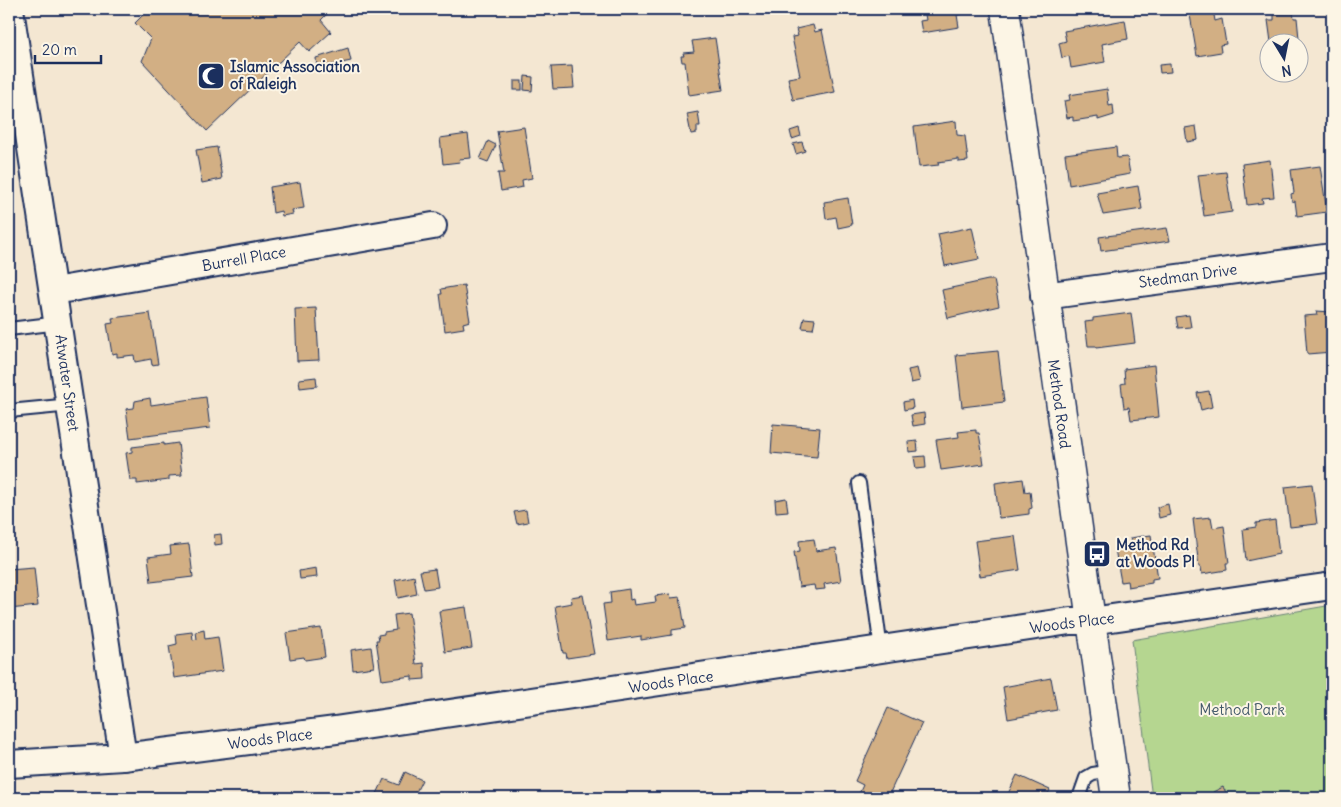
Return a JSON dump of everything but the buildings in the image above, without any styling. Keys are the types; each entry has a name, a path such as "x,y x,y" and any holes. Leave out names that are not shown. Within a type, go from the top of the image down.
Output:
{"street":[{"name":"Atwater Street","path":"10,9 20,158 54,291 122,757"},
{"name":"Method Road","path":"1005,9 1116,798"},
{"name":"Burrell Place","path":"54,291 433,226"},
{"name":"Stedman Drive","path":"1044,296 1332,257"},
{"name":"Woods Place","path":"9,764 122,757 336,730 1070,621 1091,622 1332,586"}],"lane":[{"path":"9,329 59,323"},
{"path":"9,411 71,405"},
{"path":"859,483 880,650"},
{"path":"1079,798 1086,778 1092,774 1112,771"}],"green space":[{"name":"Method Park","path":"1332,605 1332,798 1152,798 1132,640"}],"place":[{"name":"Islamic Association of Raleigh","path":"211,76"},
{"name":"Method Rd at Woods Pl","path":"1097,554"}]}
